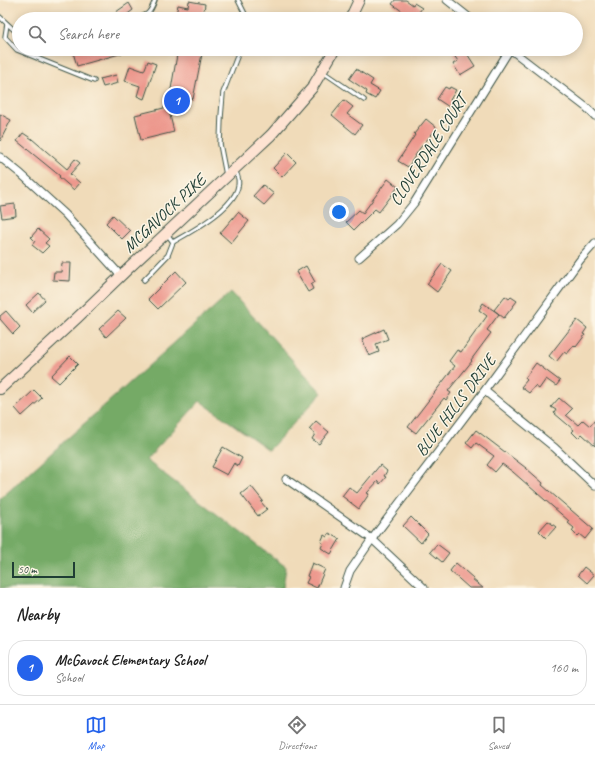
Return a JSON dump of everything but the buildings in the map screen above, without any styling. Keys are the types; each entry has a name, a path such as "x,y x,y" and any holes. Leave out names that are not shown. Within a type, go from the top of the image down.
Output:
{"main road":[{"path":"353,12 359,0"},
{"name":"MCGAVOCK PIKE","path":"0,389 271,135 312,88 331,56"}],"street":[{"path":"446,0 462,12"},
{"name":"CLOVERDALE COURT","path":"359,258 397,224 414,203 506,56"},
{"path":"519,56 587,108 595,116"},
{"path":"0,157 65,214 121,276"},
{"name":"BLUE HILLS DRIVE","path":"344,588 350,571 372,539 485,391 580,260 595,243"},
{"path":"485,391 555,448 595,486"},
{"path":"286,479 372,539 424,588"}],"lane":[{"path":"151,12 155,0"},
{"path":"238,0 244,12"},
{"path":"0,17 12,28"},
{"path":"7,24 4,37 12,45"},
{"path":"32,56 94,81"},
{"path":"226,176 220,144 223,93 237,56"},
{"path":"322,72 364,100"},
{"path":"144,280 168,255 173,242 204,223 219,212 232,199 239,188 239,176 234,169"},
{"path":"166,233 173,242"}],"green space":[{"path":"231,292 322,393 269,450 200,401 146,460 286,567 283,588 0,588 0,499"}],"place":[{"name":"McGavock Elementary School","path":"177,101"}]}
